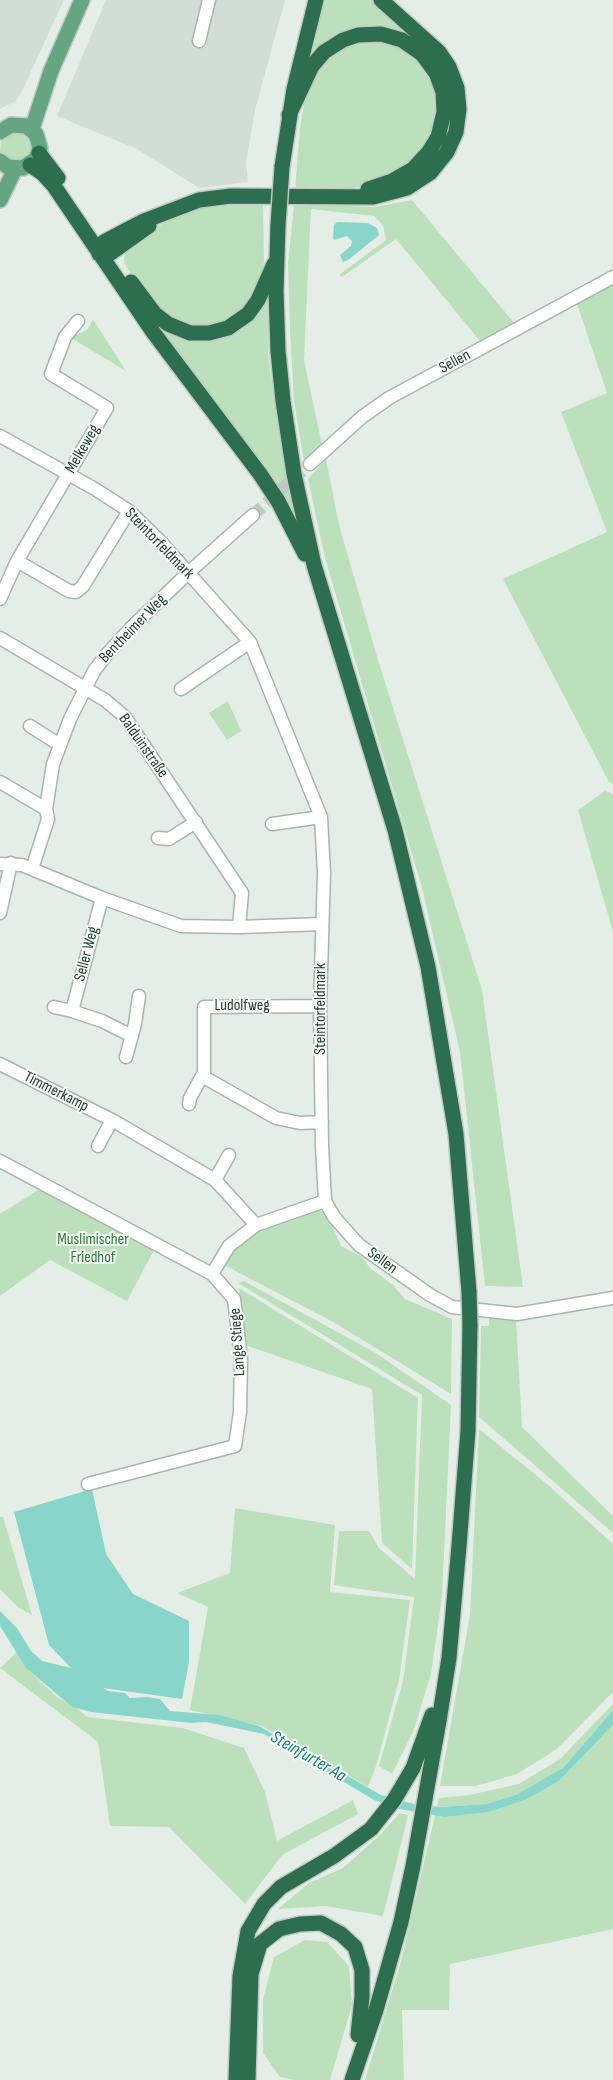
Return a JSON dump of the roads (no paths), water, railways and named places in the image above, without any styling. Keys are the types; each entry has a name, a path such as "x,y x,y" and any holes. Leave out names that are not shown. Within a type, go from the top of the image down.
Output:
{"highway":[{"path":"316,0 290,115 282,167 278,226 277,316 283,401 297,491 320,584 395,830 428,967 456,1134 470,1325 468,1432 449,1658 430,1778 400,1922 376,2010 352,2080"},
{"path":"105,250 185,204 218,197 374,196 393,193 413,185 439,164 450,146 458,124 457,88 444,59 429,42 381,0"},
{"path":"290,115 304,80 316,60 334,45 352,36 381,34 396,38 422,54 436,73 444,99 444,118 438,138 428,153 412,169 392,182 334,196"},
{"path":"34,159 42,173 154,314 175,328 196,333 221,331 234,325 248,314 258,300 277,258"},
{"path":"105,250 164,347 271,490 320,584"},
{"path":"245,2080 240,1976 248,1931 264,1904 281,1887 334,1856 371,1829 394,1800 413,1768 429,1726 449,1658"},
{"path":"342,2080 358,2035 405,1872 418,1836"},
{"path":"245,2080 251,1974 260,1944 279,1929 300,1924 321,1923 341,1934 355,1947 362,1970 362,1997 358,2035"}],"main road":[{"path":"27,127 82,0"},
{"path":"0,132 10,125 27,127 39,140 34,159 4,168 0,200"}],"street":[{"path":"199,41 209,0"},
{"name":"Sellen","path":"310,464 362,417 389,398 613,277"},
{"name":"Melkeweg","path":"0,599 17,561 107,408 51,374 65,337 78,321"},
{"name":"Steintorfeldmark","path":"0,436 69,474 129,511 159,540 250,642 321,817 324,873 320,1006 325,1201"},
{"path":"17,561 69,592 76,592 83,586 129,511"},
{"path":"188,573 253,515"},
{"name":"Bentheimer Weg","path":"32,869 48,819 46,809 53,764 85,688 94,671 116,643 188,573"},
{"name":"Balduinstraße","path":"0,638 85,688 115,707 125,717 242,893 239,927"},
{"path":"181,689 250,642"},
{"path":"30,726 60,744"},
{"path":"0,782 46,809"},
{"path":"272,824 321,817"},
{"path":"158,838 168,839 196,822"},
{"path":"0,913 6,864 32,869 102,898 181,926 239,927 322,924"},
{"name":"Seller Weg","path":"72,1011 102,898"},
{"path":"126,1057 139,996"},
{"name":"Ludolfweg","path":"204,1077 204,1006 320,1006"},
{"path":"54,1007 102,1021 132,1036"},
{"name":"Timmerkamp","path":"0,1064 112,1120 215,1180 256,1225"},
{"path":"189,1104 190,1098 202,1076 276,1118 300,1123 322,1122"},
{"path":"98,1146 112,1120"},
{"path":"215,1180 229,1155"},
{"name":"Lange Stiege","path":"0,1162 212,1274 234,1299 238,1319 241,1359 240,1412 236,1446 88,1484"},
{"path":"212,1274 229,1246 256,1225 325,1201"},
{"name":"Sellen","path":"325,1201 334,1217 359,1245 430,1295 452,1307 517,1314 613,1298"}],"water":[{"path":"337,222 368,223 377,228 379,235 343,262 340,255 351,246 352,241 347,236 334,240 334,225"},
{"name":"Steinfurter Aa","path":"92,1489 106,1554 133,1594 189,1621 189,1662 182,1699 103,1688 108,1691 125,1693 130,1698 148,1697 160,1699 170,1711 219,1715 259,1726 381,1795 410,1803 439,1807 487,1804 518,1794 563,1768 613,1710 613,1725 559,1781 525,1800 489,1812 445,1817 399,1809 374,1800 264,1734 206,1722 191,1723 91,1712 72,1707 26,1668 0,1626 0,1611 17,1628 31,1651 42,1661 71,1668 49,1645 14,1512"}],"tunnel":[{"path":"253,515 310,464"}],"park label":[{"name":"Muslimischer Friedhof","path":"93,1249"}]}
